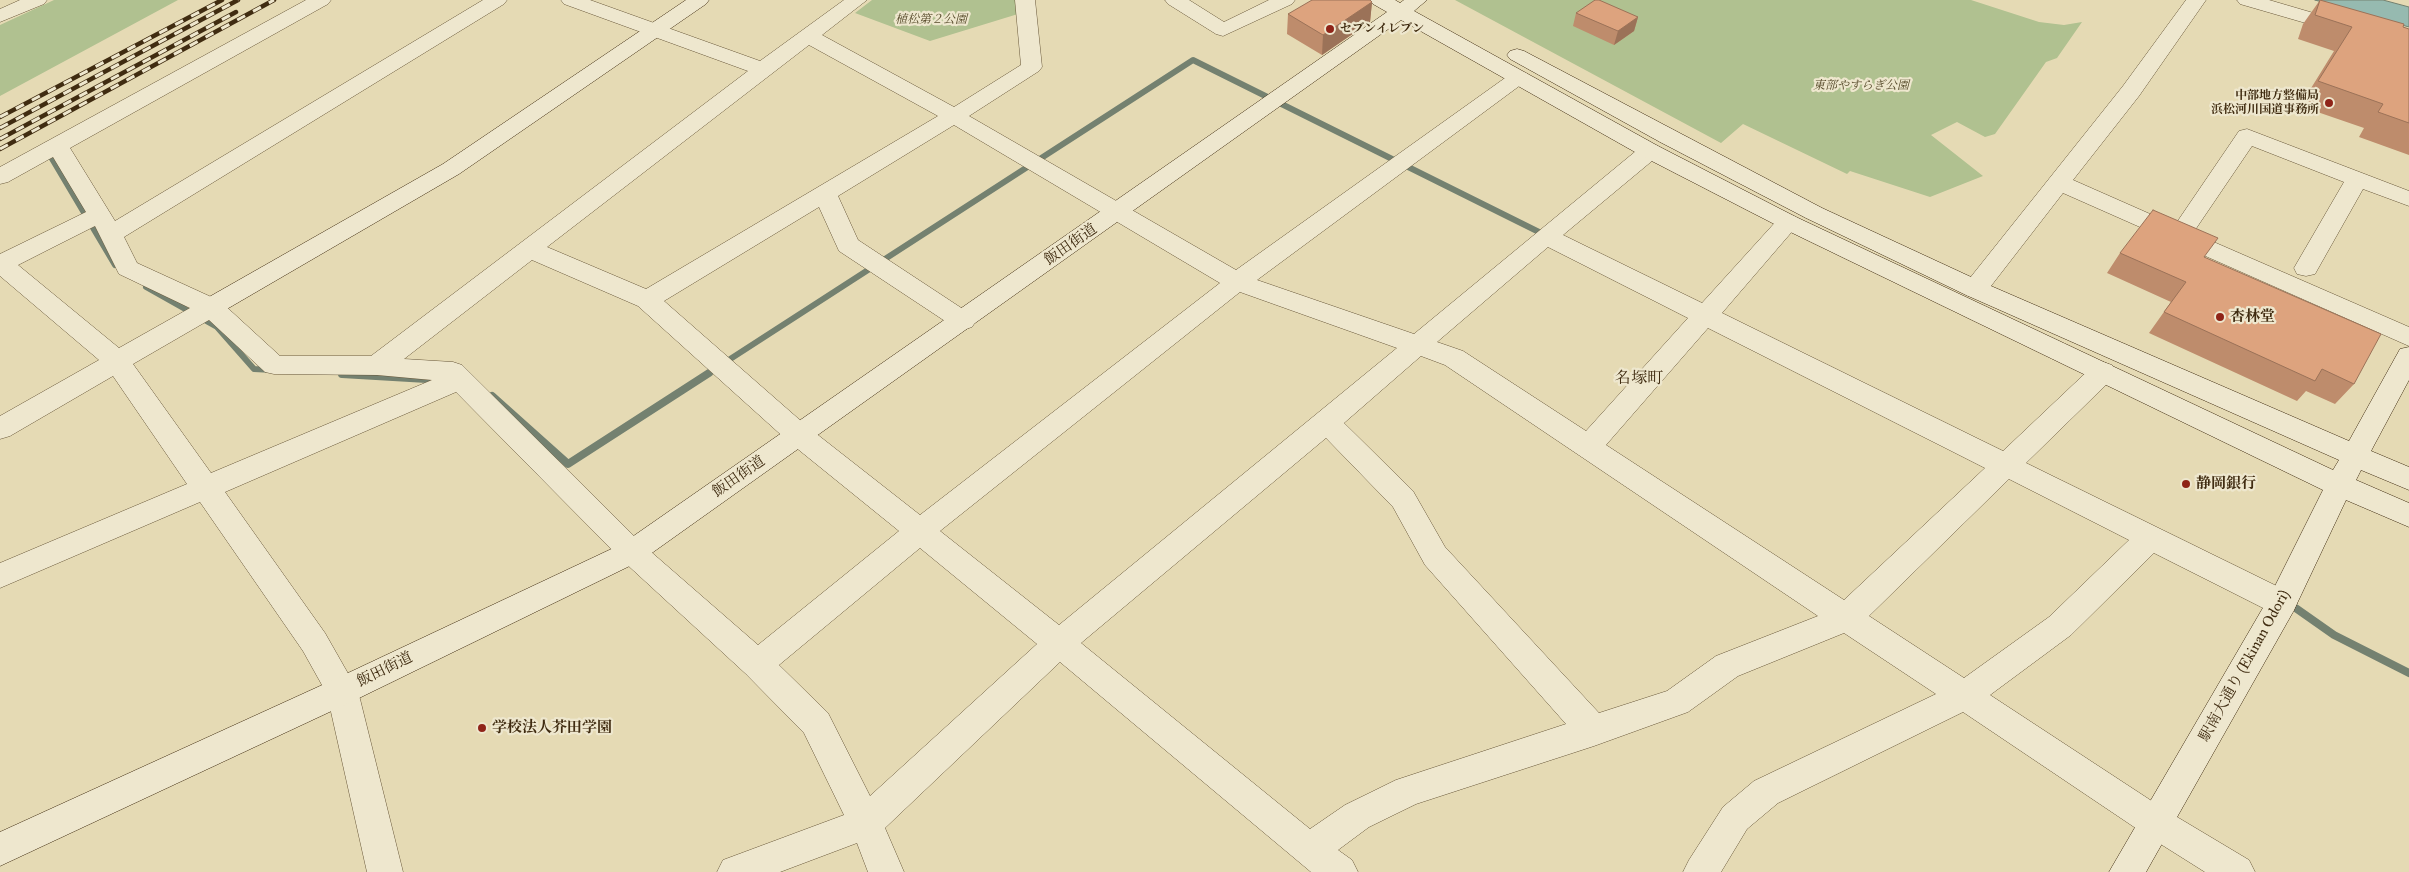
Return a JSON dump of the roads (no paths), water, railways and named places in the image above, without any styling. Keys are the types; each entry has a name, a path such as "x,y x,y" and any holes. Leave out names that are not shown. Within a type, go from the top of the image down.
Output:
{"street":[{"path":"0,16 37,0"},
{"path":"0,177 321,0"},
{"path":"385,872 342,691 314,642 117,361 0,264 104,225 497,0"},
{"path":"571,0 763,69"},
{"path":"0,429 451,169 699,0"},
{"path":"377,366 763,69 857,0"},
{"path":"647,300 954,116 1032,67 1025,0"},
{"path":"1175,0 1223,30 1285,0"},
{"path":"1975,289 2131,90 2196,0"},
{"path":"2248,0 2409,47"},
{"path":"1404,3 1519,77 1650,151 1788,222 2339,485 2409,516"},
{"path":"1404,3 1814,212 1975,289 2409,479"},
{"name":"飯田街道","path":"0,849 342,691 632,552 964,321 1404,3"},
{"path":"809,36 954,116 1237,282 1454,358 1587,448 2155,822 2237,872"},
{"path":"757,664 920,531 1237,282 1519,77"},
{"path":"2180,236 2247,136 2409,200"},
{"path":"58,146 128,268 211,307 274,365 377,366 453,372 632,552 757,664 816,723 866,823 886,872"},
{"path":"735,872 866,823 1059,643 1419,346 1546,236 1650,151"},
{"path":"2306,268 2357,179"},
{"path":"2058,183 2409,337"},
{"path":"825,194 848,244 964,321"},
{"path":"1587,448 1788,222"},
{"path":"1546,236 2005,467 2282,603"},
{"path":"529,249 647,300 799,435 1059,643 1313,853 1340,872"},
{"name":"駅南大通り (Ekinan Odori)","path":"2127,872 2282,603 2339,485 2357,456 2409,356"},
{"path":"1313,853 1322,841 1357,816 1408,791 1677,702 1727,666 1846,618 2103,372"},
{"path":"0,576 207,489 460,379"},
{"path":"1327,422 1403,499 1435,556 1594,731"},
{"path":"1701,872 1735,818 1766,792 1964,696 2060,626 2150,538"}],"water":[{"path":"2315,0 2383,0 2409,7 2409,27"}],"waterway":[{"path":"707,374 1193,60 1547,236"},
{"path":"51,157 115,265"},
{"path":"146,287 217,327 254,369 273,370"},
{"path":"492,396 568,464 709,373"},
{"path":"342,374 427,379"},
{"path":"2287,602 2334,635 2409,673"}],"railway":[{"path":"0,117 222,0"},
{"path":"0,128 238,0"},
{"path":"0,149 274,0"},
{"path":"0,139 236,12"}],"place":[{"name":"セブンイレブン","path":"1330,29"},
{"name":"中部地方整備局 浜松河川国道事務所","path":"2329,103"},
{"name":"杏林堂","path":"2220,317"},
{"name":"静岡銀行","path":"2186,484"},
{"name":"学校法人芥田学園","path":"482,728"}],"district":[{"name":"名塚町","path":"1639,379"}],"park label":[{"name":"植松第２公園","path":"931,20"},
{"name":"東部やすらぎ公園","path":"1861,86"}]}
